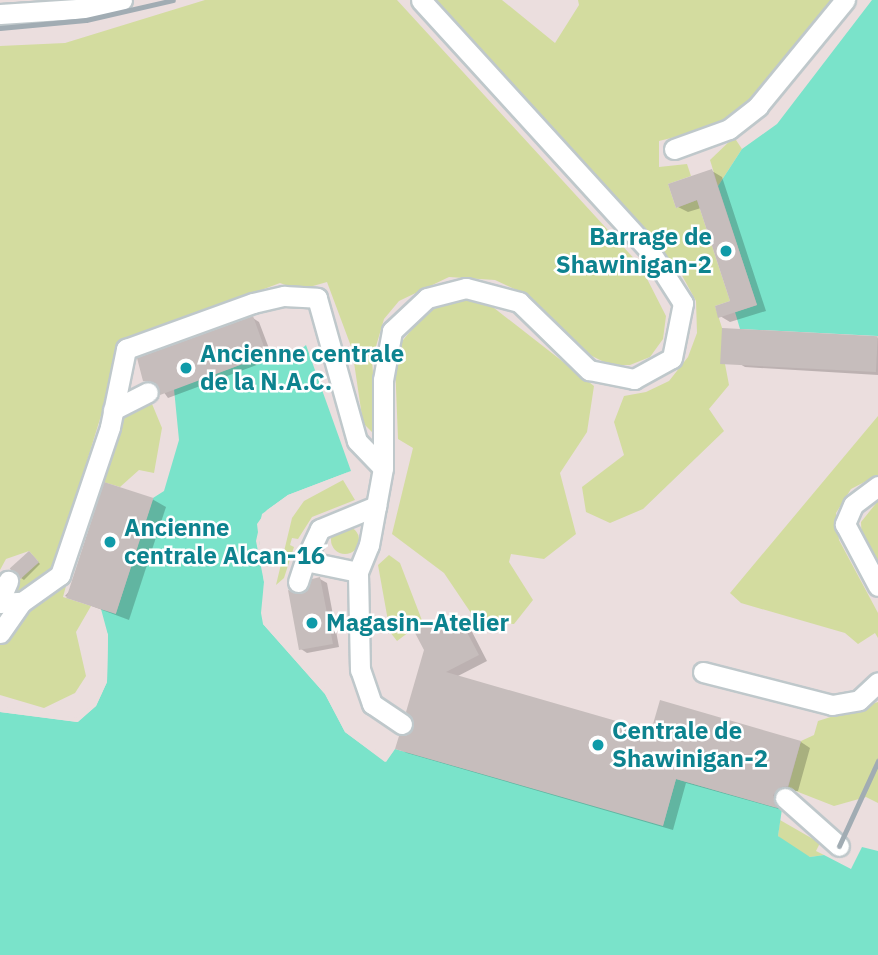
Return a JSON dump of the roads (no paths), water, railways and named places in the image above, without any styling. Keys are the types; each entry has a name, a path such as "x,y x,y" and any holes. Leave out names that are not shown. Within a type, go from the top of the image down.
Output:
{"street":[{"path":"0,14 92,8 122,0"},
{"path":"402,724 372,704 360,670 358,572 383,468 383,380 392,331 427,298 466,288 519,302 589,370 634,379 672,358 684,303 649,250 421,0"},
{"path":"674,149 729,129 758,106 845,0"},
{"path":"0,633 22,602 60,575 113,410 126,349 195,329 274,299 317,298 357,441 383,468"},
{"path":"113,410 148,392"},
{"path":"878,486 853,505 845,524 878,586"},
{"path":"298,582 320,529 376,506"},
{"path":"305,561 358,572"},
{"path":"5,592 22,602"},
{"path":"703,672 832,705 859,700 878,682"},
{"path":"791,808 839,846"}],"railway":[{"path":"0,28 86,20 173,0"},
{"path":"839,846 878,761"}],"place":[{"name":"Barrage de Shawinigan-2","path":"726,251"},
{"name":"Ancienne centrale de la N.A.C.","path":"186,368"},
{"name":"Ancienne centrale Alcan-16","path":"110,542"},
{"name":"Magasin–Atelier","path":"312,623"},
{"name":"Centrale de Shawinigan-2","path":"598,745"}]}
